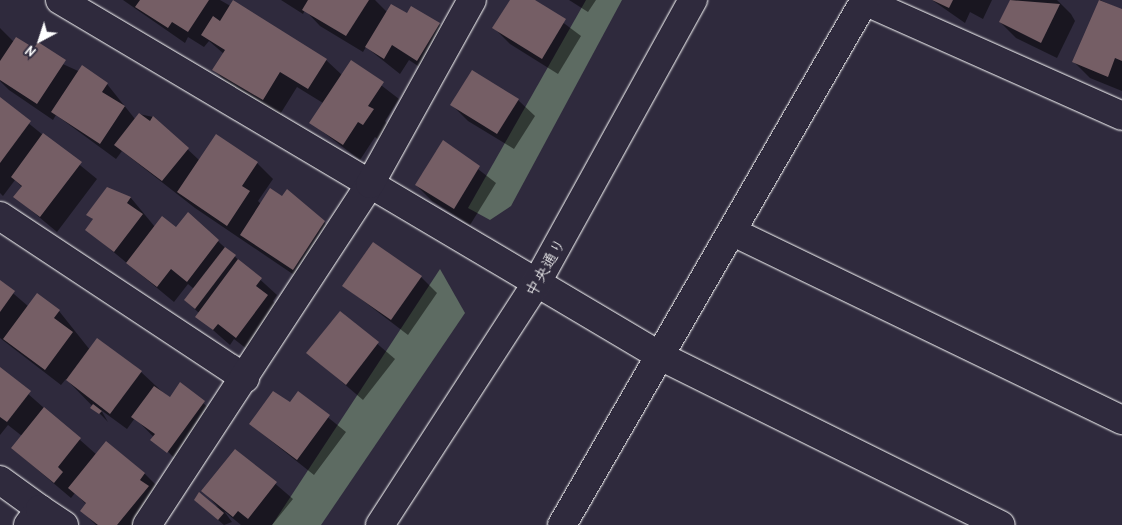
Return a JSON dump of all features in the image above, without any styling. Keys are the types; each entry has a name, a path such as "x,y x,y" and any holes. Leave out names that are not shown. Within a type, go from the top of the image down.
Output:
{"street":[{"path":"60,0 662,357 1001,525"},
{"path":"147,525 245,378 370,184 472,0"},
{"name":"中央通り","path":"380,525 536,284 694,0"},
{"path":"562,525 735,233 864,1 1122,116"},
{"path":"0,216 245,378"},
{"path":"735,233 1122,420"},
{"path":"0,480 34,517 64,525"}],"shaded area":[{"path":"586,0 622,0 511,206 490,220 468,208"},
{"path":"440,269 465,313 321,525 272,525"}],"building":[{"path":"140,0 209,0 188,32 172,22 168,28 135,7"},
{"path":"233,0 327,59 308,89 280,72 263,100 212,70 225,50 201,35 213,16 220,21"},
{"path":"308,0 369,0 346,36 302,10"},
{"path":"510,0 535,0 566,19 542,59 492,28"},
{"path":"932,0 953,0 949,8"},
{"path":"1010,0 1060,4 1041,43 999,22"},
{"path":"1099,0 1122,9 1122,61 1115,58 1108,77 1072,62"},
{"path":"391,4 407,13 411,6 440,23 417,61 392,45 384,59 365,47"},
{"path":"16,37 34,48 38,42 66,60 37,104 0,80 0,61"},
{"path":"351,60 384,82 368,106 374,109 363,125 358,122 343,145 309,123"},
{"path":"82,65 108,83 102,92 125,106 100,144 51,112"},
{"path":"472,70 519,99 497,134 450,105"},
{"path":"0,97 31,121 0,163"},
{"path":"139,113 150,121 153,116 189,148 162,181 114,145"},
{"path":"43,133 82,162 40,217 13,197 22,186 11,177"},
{"path":"216,134 258,162 242,186 250,191 227,226 177,192"},
{"path":"443,140 480,166 454,209 415,185"},
{"path":"107,187 131,197 127,203 143,214 114,252 85,230 93,219 86,215"},
{"path":"270,188 282,196 287,189 325,221 293,270 240,235"},
{"path":"188,212 219,240 187,282 171,269 157,287 126,263 162,216 176,227"},
{"path":"373,242 422,276 391,320 342,286"},
{"path":"225,247 236,255 195,309 184,300"},
{"path":"238,259 262,278 256,286 268,295 236,338 218,324 213,330 195,317"},
{"path":"0,280 15,291 0,312"},
{"path":"37,293 60,310 54,318 73,332 45,370 3,339"},
{"path":"340,311 379,342 346,385 306,353"},
{"path":"97,338 142,371 110,414 66,380"},
{"path":"0,367 31,391 7,422 0,417"},
{"path":"180,382 205,401 167,453 150,440 155,434 131,417 154,386 170,397"},
{"path":"273,391 290,402 298,391 330,415 297,460 249,424"},
{"path":"93,404 102,411 99,414 90,408"},
{"path":"44,407 81,438 58,467 63,472 54,483 11,448"},
{"path":"106,441 145,473 140,480 149,486 117,525 98,525 80,511 86,503 68,488"},
{"path":"235,449 277,482 248,519 238,511 233,517 201,491"},
{"path":"199,492 224,513 218,520 194,500"}]}
